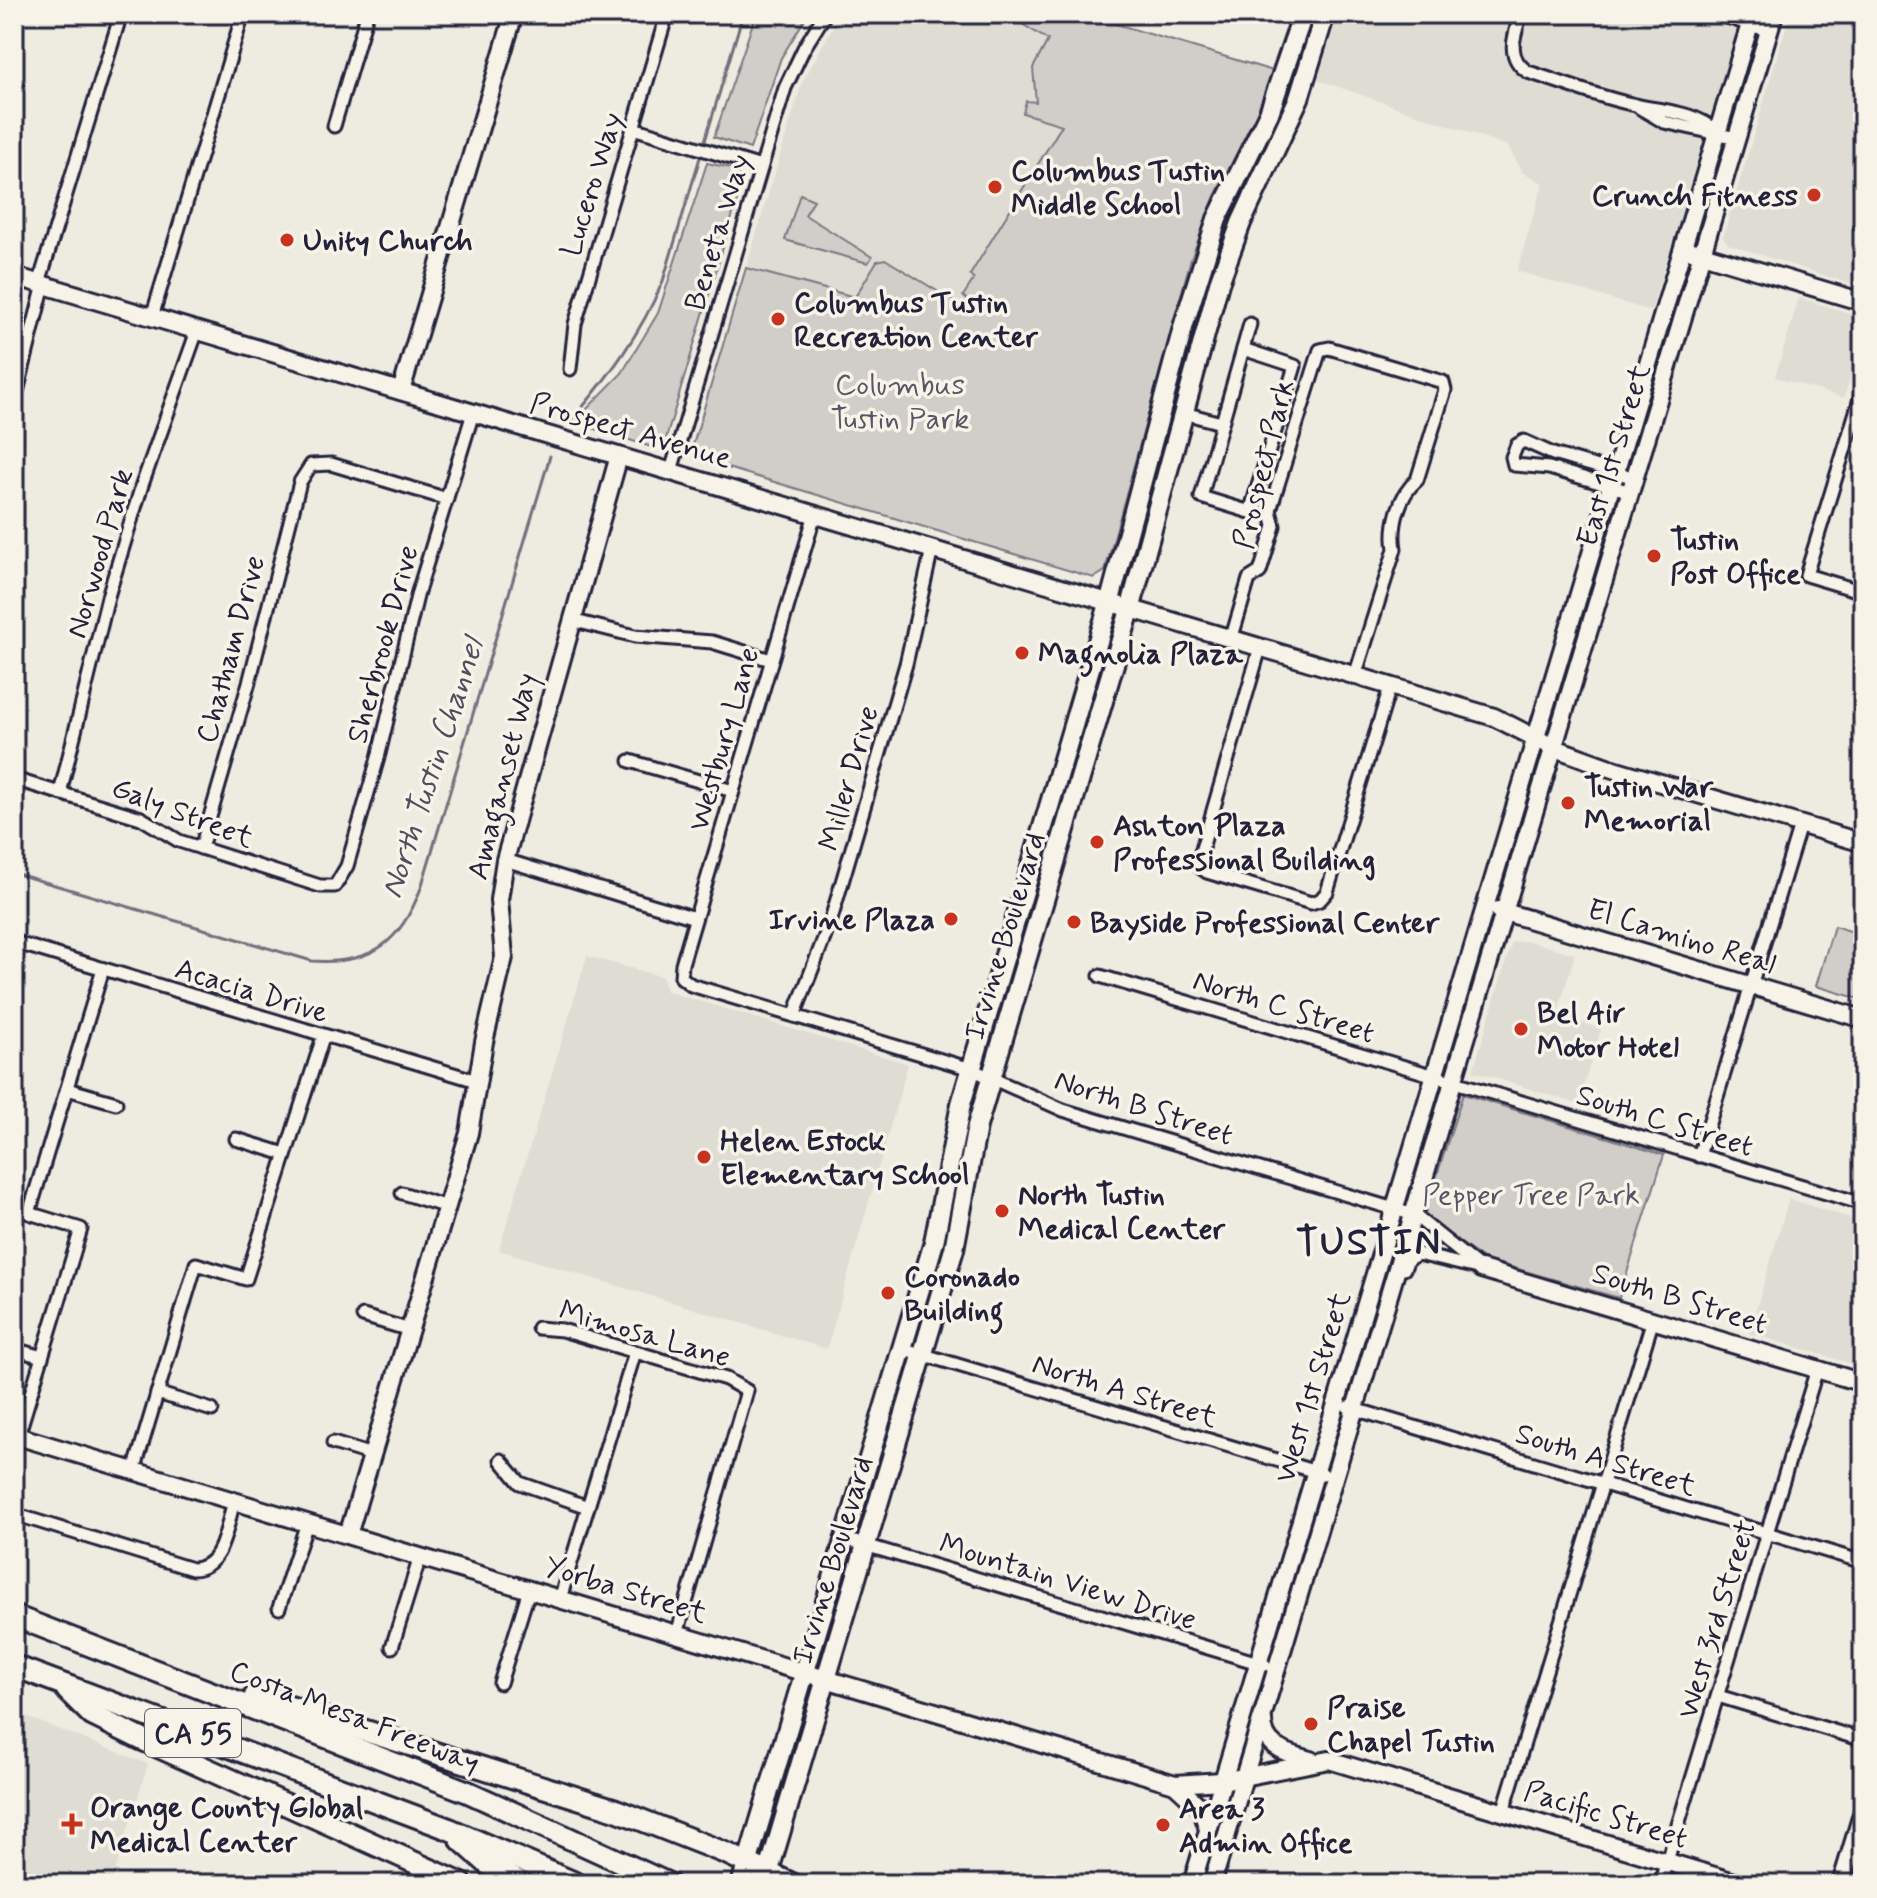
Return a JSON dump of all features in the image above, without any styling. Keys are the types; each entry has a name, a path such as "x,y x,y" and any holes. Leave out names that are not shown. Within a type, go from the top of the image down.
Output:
{"highway":[{"name":"Costa Mesa Freeway","path":"14,1616 468,1792 669,1884"},
{"path":"139,1664 242,1692 602,1805 748,1862 766,1878 792,1884"},
{"name":"CA 55","path":"14,1666 449,1829 577,1884"},
{"path":"61,1684 92,1715 462,1884"},
{"path":"449,1829 488,1864 523,1884"}],"main road":[{"path":"401,391 514,14"},
{"name":"Irvine Boulevard","path":"766,1878 954,1249 971,1152 991,1076 1130,610 1215,299 1234,240 1290,122 1325,14"},
{"name":"East 1st Street","path":"1505,913 1772,18"},
{"name":"East 1st Street","path":"1485,906 1752,19"},
{"path":"1300,21 1308,39 1305,50 1311,60"},
{"name":"Irvine Boulevard","path":"741,1884 934,1242 954,1130 1109,604 1203,262 1217,219 1269,113 1300,21"},
{"path":"1683,248 1863,302"},
{"path":"1203,262 1207,273 1204,289 1208,297 1215,299"},
{"name":"Prospect Avenue","path":"14,276 1494,717 1555,748 1863,843"},
{"path":"1170,379 1174,392 1172,406 1184,413"},
{"name":"Amaganset Way","path":"348,1535 469,1133 504,957 499,900 505,860 619,456"},
{"path":"1025,889 1045,895"},
{"name":"El Camino Real","path":"1485,906 1863,1019"},
{"name":"West 1st Street","path":"1192,1884 1485,906"},
{"name":"West 1st Street","path":"1212,1884 1505,913"},
{"name":"South B Street","path":"1481,1269 1863,1383"},
{"name":"Yorba Street","path":"16,1436 1175,1784 1222,1781"},
{"path":"1263,1716 1264,1736 1269,1743 1315,1761"},
{"name":"Pacific Street","path":"1222,1781 1315,1761 1338,1763 1741,1884"},
{"path":"1175,1784 1201,1808 1208,1829"},
{"path":"1841,1884 1859,1837 1863,1811"}],"street":[{"path":"14,404 41,284 121,14"},
{"path":"152,317 243,14"},
{"path":"334,126 367,14"},
{"name":"Lucero Way","path":"570,369 575,324 667,14"},
{"name":"Beneta Way","path":"671,471 785,88 825,14"},
{"path":"1521,14 1513,50 1522,67 1636,105 1668,109 1704,120 1718,132 1737,138"},
{"path":"1718,14 1752,19 1772,18"},
{"path":"633,128 761,167"},
{"path":"1243,349 1295,366 1250,512 1201,497 1250,324"},
{"name":"Norwood Park","path":"60,793 109,593 142,485 197,331"},
{"name":"Prospect Park","path":"1231,640 1249,579 1260,572 1274,526 1270,510 1320,350 1329,348 1426,376 1443,382 1445,390 1417,480 1406,489 1392,534 1395,549 1355,676"},
{"path":"1863,389 1806,575 1863,592"},
{"name":"Sherbrook Drive","path":"335,886 347,866 378,758 418,592 473,413"},
{"path":"1184,413 1221,423"},
{"path":"1613,480 1524,441 1514,450 1514,465 1549,468 1633,485"},
{"name":"Chatham Drive","path":"201,848 250,679 300,482 311,465 331,464 447,499"},
{"name":"Westbury Lane","path":"681,977 695,918 815,514"},
{"name":"Miller Drive","path":"794,1016 835,908 906,664 932,549"},
{"path":"571,620 635,636 712,642 771,660"},
{"path":"1260,648 1199,859 1200,867 1311,903 1327,892 1390,687"},
{"path":"630,761 733,791"},
{"name":"Galy Street","path":"14,779 141,818 179,841 320,886 335,886"},
{"path":"1699,1156 1800,825"},
{"path":"505,860 695,918"},
{"name":"Acacia Drive","path":"14,942 477,1081"},
{"path":"16,1436 81,1229 29,1213 103,969"},
{"name":"North C Street","path":"1100,976 1454,1082"},
{"name":"North B Street","path":"681,977 691,985 971,1069 1063,1110 1414,1215"},
{"path":"134,1471 196,1264 246,1279 323,1037"},
{"name":"South C Street","path":"1454,1082 1863,1204"},
{"path":"67,1089 116,1103"},
{"path":"236,1139 285,1154"},
{"path":"402,1193 447,1207"},
{"name":"South B Street","path":"1414,1215 1481,1269"},
{"name":"South B Street","path":"1386,1308 1394,1300 1408,1259 1418,1254 1481,1269"},
{"path":"363,1316 410,1330"},
{"path":"1503,1812 1653,1319"},
{"name":"Mimosa Lane","path":"538,1328 562,1330 635,1352 739,1384 747,1391 677,1634"},
{"name":"North A Street","path":"901,1348 1335,1478"},
{"path":"14,1349 42,1357"},
{"path":"560,1599 635,1352"},
{"name":"West 3rd Street","path":"1660,1884 1817,1369"},
{"path":"157,1393 212,1410"},
{"name":"South A Street","path":"1336,1403 1863,1562"},
{"path":"333,1443 372,1455"},
{"path":"501,1460 520,1483 588,1507"},
{"path":"14,1514 192,1569 204,1569 216,1560 234,1501"},
{"path":"279,1608 307,1523"},
{"name":"Mountain View Drive","path":"845,1539 1277,1669"},
{"path":"392,1647 420,1557"},
{"path":"500,1683 529,1590"},
{"path":"1718,1696 1863,1740"}],"shaded area":[{"name":"Columbus Tustin Middle School","path":"840,14 1083,14 1273,71 1197,240 1160,372 973,313 885,259 877,261 855,297 746,268 802,83"},
{"path":"1336,14 1742,14 1651,311 1517,271 1543,183 1523,173 1508,146 1316,79"},
{"path":"1790,14 1863,14 1863,288 1728,244 1723,237"},
{"path":"1799,298 1863,317 1863,334 1844,398 1775,377"},
{"path":"1528,941 1575,954 1557,1014 1601,1029 1578,1104 1473,1071 1512,942"},
{"name":"Helen Estock Elementary School","path":"587,956 663,977 666,991 908,1064 827,1349 499,1250"},
{"path":"1789,1199 1863,1222 1863,1367 1749,1333"},
{"name":"Orange County Global Medical Center","path":"14,1712 148,1764 111,1884 14,1884"}],"green space":[{"path":"756,14 808,14 781,58 750,149 714,137"},
{"name":"Columbus Tustin Park","path":"1006,14 1083,14 1273,71 1256,115 1214,198 1190,262 1105,571 1094,578 701,460 693,445 746,268 855,297 877,261 885,259 973,313 977,309 963,296 974,279 970,275 1062,125 1023,113 1026,101 1036,102 1033,68 1048,40"},
{"path":"707,163 736,169 742,184 665,442 654,448 574,422 622,373 658,313"},
{"path":"800,194 814,200 805,215 872,257 868,263 785,240"},
{"path":"1834,926 1863,935 1863,1000 1816,986"},
{"name":"Pepper Tree Park","path":"1463,1094 1664,1155 1619,1298 1483,1259 1424,1216"}],"waterway":[{"name":"North Tustin Channel","path":"571,421 623,354 663,281 743,14"},
{"name":"North Tustin Channel","path":"14,873 312,961 352,959 382,946 404,923 421,888 550,456"}],"place":[{"name":"Columbus Tustin Middle School","path":"995,187"},
{"name":"Crunch Fitness","path":"1814,195"},
{"name":"Unity Church","path":"287,240"},
{"name":"Columbus Tustin Recreation Center","path":"778,319"},
{"name":"Tustin Post Office","path":"1654,556"},
{"name":"Magnolia Plaza","path":"1022,653"},
{"name":"Tustin War Memorial","path":"1568,803"},
{"name":"Ashton Plaza Professional Building","path":"1097,842"},
{"name":"Irvine Plaza","path":"951,919"},
{"name":"Bayside Professional Center","path":"1074,922"},
{"name":"Bel Air Motor Hotel","path":"1521,1029"},
{"name":"Helen Estock Elementary School","path":"704,1157"},
{"name":"North Tustin Medical Center","path":"1002,1211"},
{"name":"Coronado Building","path":"888,1293"},
{"name":"Praise Chapel Tustin","path":"1311,1724"},
{"name":"Orange County Global Medical Center","path":"72,1824"},
{"name":"Area 3 Admin Office","path":"1163,1825"}],"district":[{"name":"TUSTIN","path":"1369,1241"}]}
